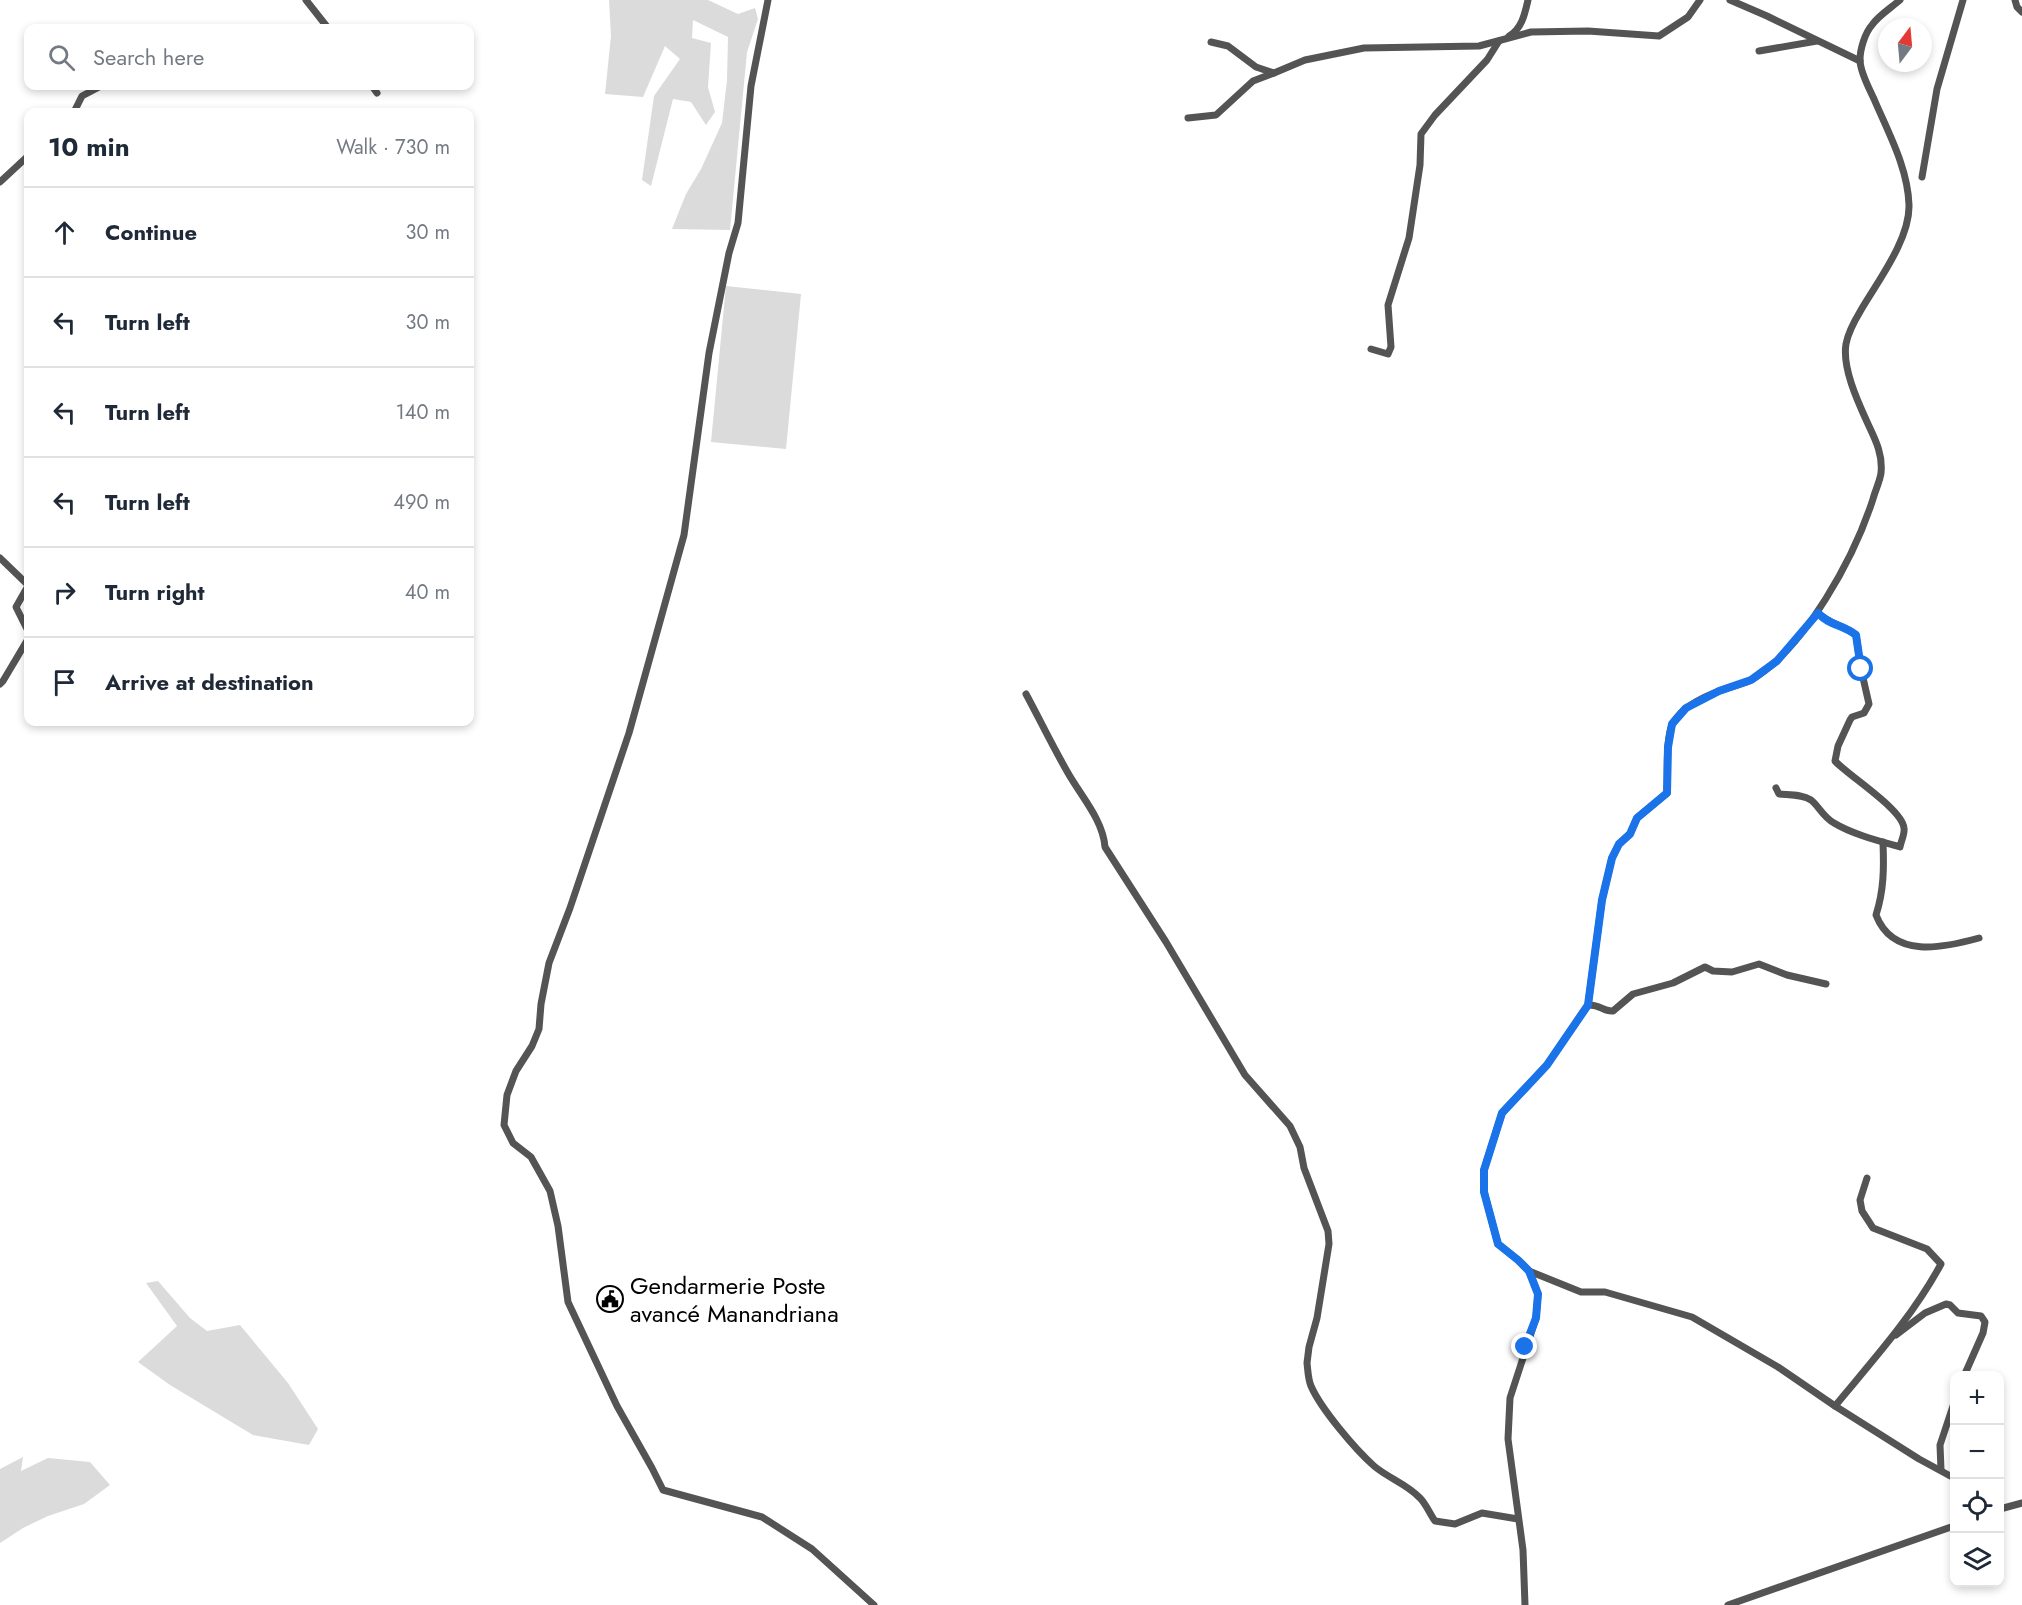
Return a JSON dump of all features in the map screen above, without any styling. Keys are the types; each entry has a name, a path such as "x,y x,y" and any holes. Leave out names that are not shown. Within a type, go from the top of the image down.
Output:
{"street":[{"path":"306,0 325,24"},
{"path":"768,0 751,86 738,224 729,253 709,353 684,535 629,733 549,963 539,1029 532,1046 516,1071 507,1095 504,1125 513,1143 531,1157 549,1191 558,1226 568,1302 617,1406 663,1491 762,1516 812,1549 874,1605"},
{"path":"1371,349 1388,354 1391,347 1388,305 1409,238 1420,165 1421,134 1435,115 1487,60 1499,40 1514,34 1524,18 1528,0"},
{"path":"1188,118 1216,115 1253,81 1305,60 1364,48 1479,46 1531,33 1588,31 1659,36 1688,17 1700,0"},
{"path":"1730,0 1860,61"},
{"path":"1900,0 1871,25 1864,39 1860,61 1870,91 1900,161 1906,185 1909,213 1888,269 1853,323 1846,344 1846,368 1880,452 1881,472 1867,518 1845,567 1818,613 1777,661 1751,680 1719,691 1686,708 1672,724 1668,747 1667,793 1637,818 1630,834 1619,844 1612,858 1602,900 1588,1005 1547,1065 1502,1113 1484,1170 1484,1192 1498,1244 1529,1271 1581,1292 1605,1292 1692,1317 1778,1367 1835,1406 1919,1459 1950,1476"},
{"path":"1922,177 1937,89 1963,0"},
{"path":"2018,6 2022,18"},
{"path":"1759,51 1817,41"},
{"path":"1211,42 1228,46 1256,67 1275,73"},
{"path":"76,108 82,96 93,90"},
{"path":"0,182 24,160"},
{"path":"0,558 24,581"},
{"path":"24,592 16,607 24,623"},
{"path":"1776,788 1779,794 1798,795 1812,801 1819,812 1833,823 1900,847 1904,830 1900,819 1871,790 1835,761 1838,746 1850,720 1864,713 1869,704 1856,635 1846,628 1827,622 1818,613"},
{"path":"0,684 24,646"},
{"path":"1026,694 1067,772 1099,825 1104,835 1105,847 1166,942 1245,1075 1290,1126 1296,1136 1304,1168 1324,1217 1329,1244 1307,1363 1309,1379 1315,1393 1351,1443 1375,1467 1410,1489 1421,1499 1435,1521 1455,1524 1482,1513 1518,1519"},
{"path":"1883,842 1883,894 1876,915 1887,931 1911,947 1957,945 1979,938"},
{"path":"1588,1005 1596,1004 1605,1010 1613,1011 1633,994 1673,983 1705,967 1713,971 1732,972 1759,964 1787,975 1826,984"},
{"path":"1835,1406 1894,1336 1924,1294 1941,1264 1927,1249 1873,1228 1862,1211 1860,1200 1867,1178"},
{"path":"1525,1605 1523,1550 1508,1439 1510,1398 1537,1310 1538,1294 1529,1271"},
{"path":"1894,1336 1925,1313 1946,1305 1950,1305 1958,1313 1981,1316 1985,1322 1983,1333 1966,1371"},
{"path":"1941,1470 1940,1445 1950,1415"},
{"path":"2004,1507 2022,1506"},
{"path":"1728,1605 1950,1527"}],"shaded area":[{"path":"609,0 708,0 738,14 755,8 758,19 747,52 730,230 672,229 686,194 701,169 722,123 727,80 728,37 693,20 692,38 711,43 708,87 715,112 706,125 691,102 673,99 651,186 642,180 654,96 680,59 665,46 643,97 605,94 611,36"},
{"path":"726,286 801,294 786,449 711,442"},
{"path":"158,1281 190,1318 207,1331 240,1325 288,1383 318,1429 309,1445 253,1435 170,1385 138,1362 177,1326 146,1283"},
{"path":"23,1457 21,1471 48,1458 90,1462 110,1485 84,1504 48,1516 0,1543 0,1469"}],"place":[{"name":"Gendarmerie Poste avancé Manandriana","path":"610,1299"}],"route":[{"path":"1525,1347 1536,1318 1538,1294 1529,1271 1498,1244 1484,1192 1484,1170 1502,1113 1547,1065 1588,1005 1602,900 1612,858 1619,844 1630,834 1637,818 1667,793 1668,747 1672,724 1686,708 1719,691 1751,680 1777,661 1818,613 1827,622 1846,628 1856,635 1861,669"}]}
